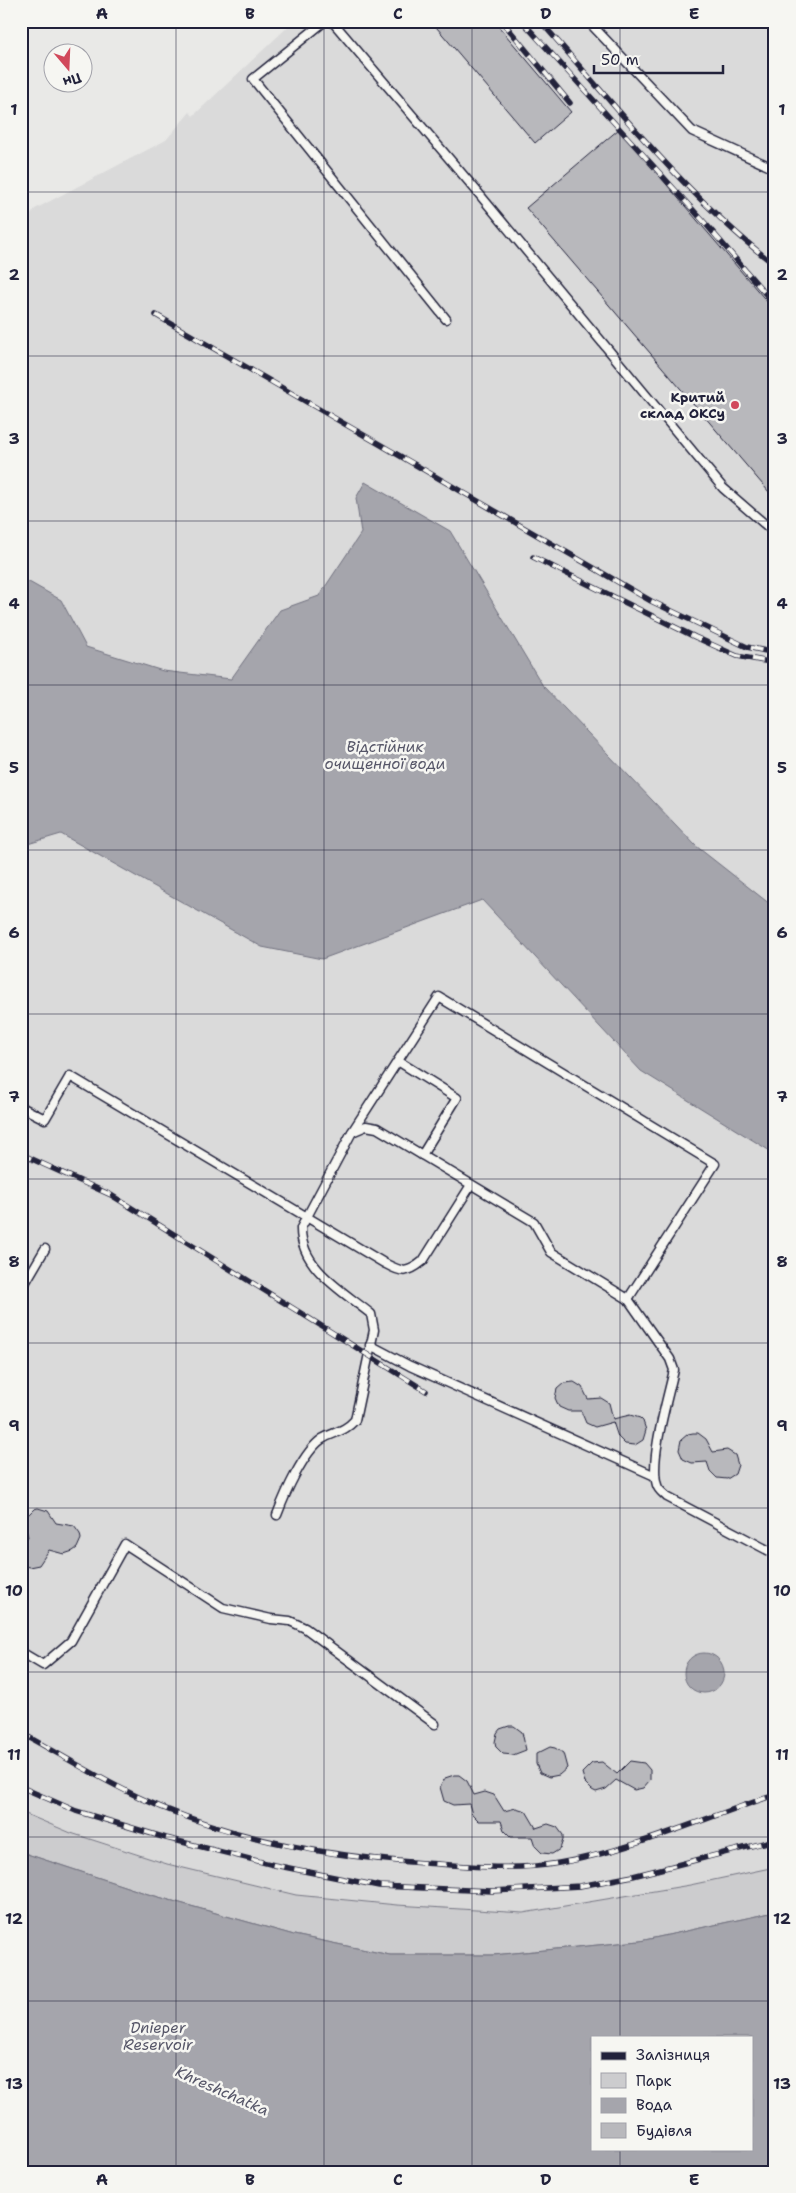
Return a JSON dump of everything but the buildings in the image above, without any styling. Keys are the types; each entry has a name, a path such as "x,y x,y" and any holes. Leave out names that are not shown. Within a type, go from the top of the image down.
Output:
{"lane":[{"path":"325,21 253,79 446,319"},
{"path":"332,21 475,189 723,488 775,534"},
{"path":"588,21 692,131 775,169"},
{"path":"277,1515 287,1488 303,1462 322,1440 347,1429 355,1420 374,1330 372,1314 322,1275 306,1253 301,1239 302,1228 352,1132 439,997 715,1164 628,1299"},
{"path":"398,1061 457,1098 422,1155"},
{"path":"21,1106 45,1119 70,1076 307,1218 403,1272 412,1270 423,1261 471,1185"},
{"path":"352,1132 366,1126 377,1128 534,1222 551,1252 628,1299 670,1359 674,1370 657,1447 655,1476 657,1487 667,1496 775,1554"},
{"path":"21,1290 45,1249"},
{"path":"370,1345 410,1366 655,1476"},
{"path":"21,1652 43,1665 71,1640 125,1544 223,1608 270,1619 290,1621 305,1628 435,1724"}],"shaded area":[{"path":"294,21 775,21 775,1867 690,1885 523,1913 397,1905 296,1895 167,1864 71,1833 21,1812 21,228 35,209 166,140 190,112 193,116"}],"green space":[{"path":"21,1812 71,1833 167,1864 296,1895 397,1905 523,1913 690,1885 775,1867 775,1912 640,1941 493,1955 390,1955 294,1935 148,1894 21,1852"}],"water":[{"name":"Відстійник очищенної води","path":"365,482 450,531 543,686 696,846 775,908 775,1154 641,1071 482,900 322,959 262,947 61,834 21,846 21,582 29,582 61,600 86,647 163,671 231,679 280,610 319,596 361,533 356,498"},
{"path":"700,1653 708,1653 715,1656 721,1662 724,1673 721,1684 715,1690 708,1693 700,1693 693,1690 687,1684 684,1677 684,1669 687,1662 693,1656"},
{"name":"Dnieper Reservoir","path":"21,1852 148,1894 294,1935 390,1955 493,1955 640,1941 775,1912 775,2172 33,2172 21,2164"}],"railway":[{"path":"502,21 570,103"},
{"path":"522,21 705,223 775,305"},
{"path":"540,21 652,149 712,210 775,265"},
{"path":"156,315 651,601 747,647 775,653"},
{"path":"533,557 737,656 775,663"},
{"path":"21,1154 111,1195 426,1391"},
{"path":"21,1733 125,1791 193,1819 225,1830 291,1846 357,1857 390,1860 492,1867 526,1867 559,1863 641,1842 775,1795"},
{"path":"21,1787 76,1811 166,1838 274,1865 379,1886 492,1891 580,1886 633,1876 775,1840"}],"place":[{"name":"Критий склад ОКСу","path":"735,405"}],"water label":[{"name":"Khreshchatka","path":"222,2091"}]}
